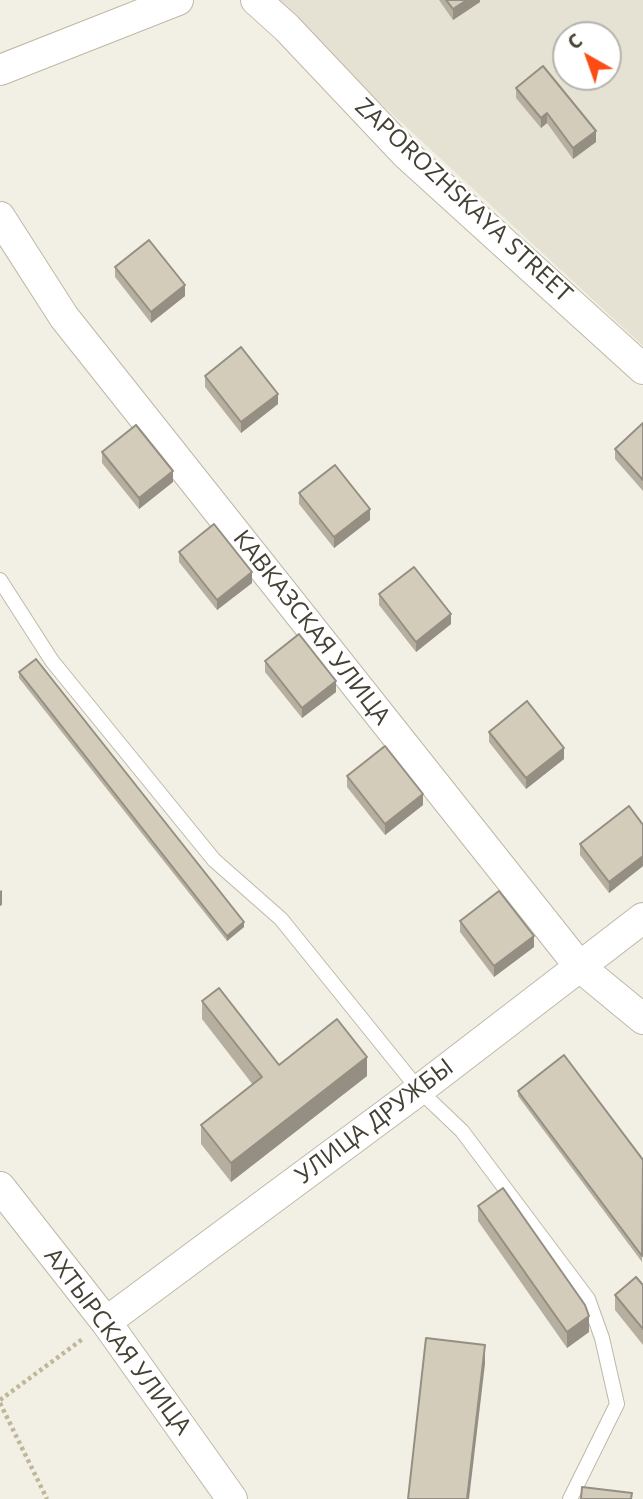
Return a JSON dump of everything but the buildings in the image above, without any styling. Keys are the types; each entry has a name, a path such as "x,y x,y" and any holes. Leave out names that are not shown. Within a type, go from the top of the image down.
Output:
{"street":[{"path":"0,70 178,0"},
{"name":"ZAPOROZHSKAYA STREET","path":"256,0 287,28 407,155 643,369"},
{"name":"КАВКАЗСКАЯ УЛИЦА","path":"0,217 64,317 580,967 643,1019"},
{"name":"УЛИЦА ДРУЖБЫ","path":"106,1322 419,1090 643,918"},
{"name":"АХТЫРСКАЯ УЛИЦА","path":"0,1187 106,1322 232,1499"}],"lane":[{"path":"0,580 52,661 214,860 281,919 419,1090 462,1131 588,1299 602,1338 617,1404 570,1499"}],"path":[{"path":"47,1499 0,1402 106,1322"}],"shaded area":[{"path":"269,0 643,0 643,346"}]}
